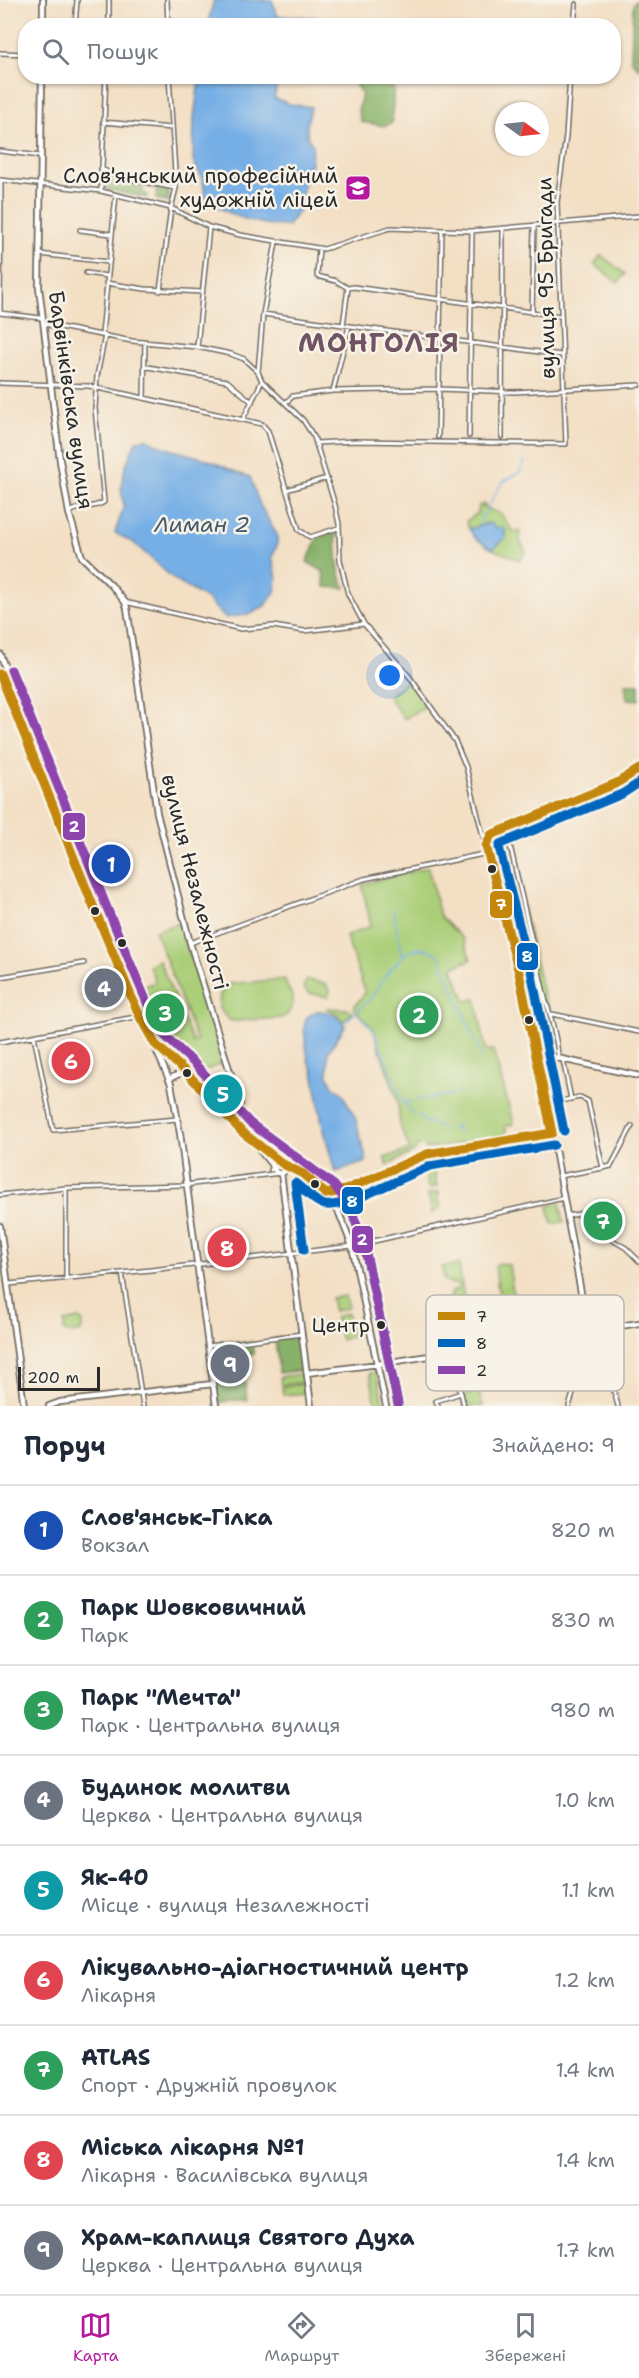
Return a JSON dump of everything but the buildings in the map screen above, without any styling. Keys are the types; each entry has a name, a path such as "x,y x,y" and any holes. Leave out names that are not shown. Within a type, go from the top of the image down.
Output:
{"street":[{"path":"43,0 43,18"},
{"path":"76,18 77,0"},
{"path":"109,0 109,18"},
{"path":"168,0 168,18"},
{"path":"575,18 576,4"},
{"path":"0,53 18,54"},
{"name":"Барвінківська вулиця","path":"42,84 39,254 42,321 69,513 82,556 125,602"},
{"path":"101,191 105,84"},
{"path":"160,291 171,208 176,188 170,84"},
{"name":"вулиця 95 Бригади","path":"315,443 355,441 566,444 562,389 557,202 566,136 569,84"},
{"path":"103,122 172,128"},
{"path":"0,151 40,156"},
{"path":"101,169 120,177 176,188"},
{"path":"581,1295 552,1133 519,973 466,767 455,741 409,676 364,624 348,594 342,572 335,505 315,443 303,420 262,381 258,372 244,359 237,356 197,347 104,335 0,313 1,180 101,191 171,208 209,227 276,242 324,249 390,228 472,231 639,216"},
{"path":"69,513 72,510 100,505 104,502 95,408 116,195"},
{"path":"532,313 534,226"},
{"path":"197,347 209,227"},
{"path":"502,437 503,228"},
{"path":"81,230 112,234"},
{"path":"438,437 442,231"},
{"path":"469,436 472,231"},
{"path":"258,372 262,314 276,242"},
{"path":"320,248 317,276 336,281 348,288 560,316"},
{"path":"39,254 108,262"},
{"path":"86,273 107,276"},
{"path":"106,283 160,291 202,292"},
{"path":"343,325 348,288"},
{"path":"262,314 561,355"},
{"path":"333,391 349,326"},
{"path":"144,398 145,341"},
{"path":"144,368 227,381 252,402"},
{"path":"243,419 262,381"},
{"path":"0,383 51,383 96,387 262,424 268,431 296,525 303,534 314,536 338,528"},
{"path":"285,403 293,396 333,391 470,389 502,392 639,385"},
{"path":"285,490 327,478"},
{"path":"125,602 241,629 273,626 304,631 364,624"},
{"name":"вулиця Незалежності","path":"125,602 134,649 157,813 242,1132"},
{"path":"0,654 33,745 143,1016"},
{"path":"0,674 34,762 169,1079 178,1119 216,1406"},
{"path":"486,846 491,835 617,783 639,769"},
{"path":"190,943 364,879 488,853 495,843 622,793 639,783"},
{"path":"508,837 546,1002 552,1014 550,1022 571,1099"},
{"path":"0,977 84,963"},
{"path":"552,1014 639,1032"},
{"path":"0,1042 143,1016"},
{"path":"34,1036 54,1130 178,1119"},
{"path":"155,1044 185,1071 228,1117 237,1119 242,1132 281,1173 311,1406"},
{"path":"537,1057 561,1059 639,1076"},
{"path":"169,1079 185,1071"},
{"path":"546,1104 583,1098 588,1101 603,1168"},
{"path":"560,1176 611,1166 632,1126"},
{"path":"242,1132 283,1164 303,1174 326,1194 339,1213 352,1246 386,1406"},
{"path":"326,1194 345,1190 427,1154 552,1133"},
{"path":"266,1174 279,1162 283,1164"},
{"path":"281,1173 285,1169 283,1164"},
{"path":"0,1195 66,1188 187,1185 266,1174 303,1174"},
{"path":"66,1188 66,1278"},
{"path":"339,1213 338,1198 345,1190"},
{"path":"9,1284 352,1246 564,1198"},
{"path":"567,1216 590,1212 597,1236 609,1238 626,1248 639,1261"},
{"path":"0,1226 24,1406"},
{"path":"122,1273 143,1406"},
{"path":"624,1325 639,1323"},
{"path":"208,1346 303,1334"},
{"path":"308,1373 426,1356"},
{"path":"49,1406 60,1402 213,1384"},
{"path":"460,1391 464,1406"},
{"path":"569,1406 574,1391"},
{"path":"614,1391 618,1406"},
{"path":"438,1406 436,1401 461,1394"}],"green space":[{"path":"639,0 639,69 631,60 633,4"},
{"path":"355,84 394,84 392,123 385,126 361,122 358,109 362,95"},
{"path":"102,172 120,179 166,188 169,195 167,202 156,199 157,189 143,186 142,192 148,195 146,198 106,189"},
{"path":"601,255 625,274 618,283 594,264"},
{"path":"483,503 486,508 501,514 513,532 520,530 520,541 526,552 520,560 492,549 502,540 504,534 502,527 499,529 487,523 469,529 466,521 478,513 479,505 484,507"},
{"path":"336,532 338,568 345,588 325,587 323,571 307,562 318,537"},
{"path":"409,680 427,704 404,719 388,696"},
{"path":"625,684 639,684 639,700 627,699"},
{"path":"639,771 639,781 621,792 493,841 490,839"},
{"path":"507,840 550,1016 549,1022 556,1058 538,1055 492,862 492,849"},
{"path":"428,867 440,916 463,939 471,960 452,967 466,1001 476,999 486,1051 493,1050 514,1124 505,1126 507,1136 426,1149 424,1145 417,1146 414,1152 387,1165 384,1158 410,1150 400,1126 398,1102 373,1029 353,1008 364,994 364,989 346,936 371,926 362,884"},
{"path":"179,923 226,1062 197,1074 174,1059 159,1039 138,989 155,982 149,965 159,960 193,1042 197,1041 155,931"},
{"path":"285,979 293,999 287,1015 280,1018 235,1021 229,1020 219,1009 220,994 228,984"},
{"path":"307,980 326,984 330,991 328,997 308,993 303,987"},
{"path":"326,1008 347,1009 352,1013 343,1021 337,1014"},
{"path":"425,1169 434,1170 437,1187 428,1188"},
{"path":"439,1192 439,1197 435,1198 436,1202 440,1201 441,1207 432,1213 428,1194"},
{"path":"560,1203 564,1222 552,1224 548,1206"},
{"path":"499,1263 509,1265 513,1295 499,1295 495,1266"},
{"path":"459,1264 463,1295 451,1295 453,1291 458,1290 458,1284 444,1280 442,1267"},
{"path":"345,1296 348,1308 334,1311 331,1298"},
{"path":"347,1313 353,1336 341,1340 335,1317"},
{"path":"79,1319 83,1322 81,1332 67,1333 64,1331 64,1322"},
{"path":"298,1336 302,1370 279,1373 275,1339"},
{"path":"252,1342 254,1354 243,1356 241,1343"},
{"path":"240,1344 244,1376 216,1380 212,1348"},
{"path":"376,1369 384,1406 376,1406 370,1373 376,1372"},
{"path":"303,1374 304,1382 281,1385 280,1377"},
{"path":"245,1381 247,1400 218,1403 216,1385"},
{"path":"304,1384 305,1393 283,1395 282,1387"},
{"path":"470,1391 479,1391 483,1406 465,1406 462,1397 470,1394"}],"water":[{"path":"214,0 272,0 278,16 320,18 209,18"},
{"path":"198,84 277,84 274,98 290,104 311,107 307,127 308,137 313,145 309,174 304,184 299,210 288,226 244,219 223,210 205,197 203,180 193,161 194,118"},
{"name":"Лиман 2","path":"146,438 167,448 211,461 250,477 260,505 277,535 277,545 272,557 277,578 275,592 266,605 251,614 225,618 207,599 176,581 134,543 115,533 124,506 121,490 125,468 136,441"},
{"path":"491,523 496,528 502,527 505,530 505,539 492,549 475,538 469,529"},
{"path":"317,1011 333,1014 345,1026 328,1052 328,1076 333,1086 342,1093 355,1117 366,1158 366,1162 335,1172 322,1123 313,1070 308,1060 304,1029 306,1018"}],"waterway":[{"path":"482,525 481,519 503,482 520,472 525,461"},
{"path":"344,1023 370,999 386,975 402,957 393,909"},
{"path":"402,957 411,951 420,949 439,955 482,1057"},
{"path":"357,1013 373,1029 403,1102 414,1115"},
{"path":"418,1100 453,1094"},
{"path":"404,1102 412,1101"},
{"path":"419,1115 424,1121 443,1128"},
{"path":"451,1128 459,1125"},
{"path":"454,1128 460,1134"}],"transit line":[{"name":"2","path":"11,670 105,903 151,1012 165,1036 194,1063 250,1123 334,1185 350,1207 364,1244 398,1404"},
{"name":"7","path":"0,674 94,908 140,1017 155,1044 185,1071 242,1132 283,1164 303,1174 326,1194"},
{"name":"7","path":"552,1133 519,973 486,846 491,835 617,783 639,769"},
{"name":"8","path":"564,1131 531,971 499,847 500,844 622,794 639,783"},
{"name":"7","path":"326,1194 345,1190 427,1154 552,1133"},
{"name":"8","path":"398,1404 364,1244 350,1202 430,1166 554,1145"},
{"name":"8","path":"304,1250 295,1183 315,1200 325,1205 352,1200"}],"place":[{"name":"Слов'янський професійний художній ліцей","path":"358,188"},
{"name":"Слов'янськ-Гілка","path":"111,864"},
{"name":"Будинок молитви","path":"104,988"},
{"name":"Парк \"Мечта\"","path":"165,1013"},
{"name":"Парк Шовковичний","path":"419,1015"},
{"name":"Лікувально-діагностичний центр","path":"71,1061"},
{"name":"Як-40","path":"223,1094"},
{"name":"ATLAS","path":"603,1221"},
{"name":"Міська лікарня №1","path":"227,1248"},
{"name":"Центр","path":"381,1325"},
{"name":"Храм-каплиця Святого Духа","path":"230,1364"}],"district":[{"name":"МОНГОЛІЯ","path":"379,342"}]}
